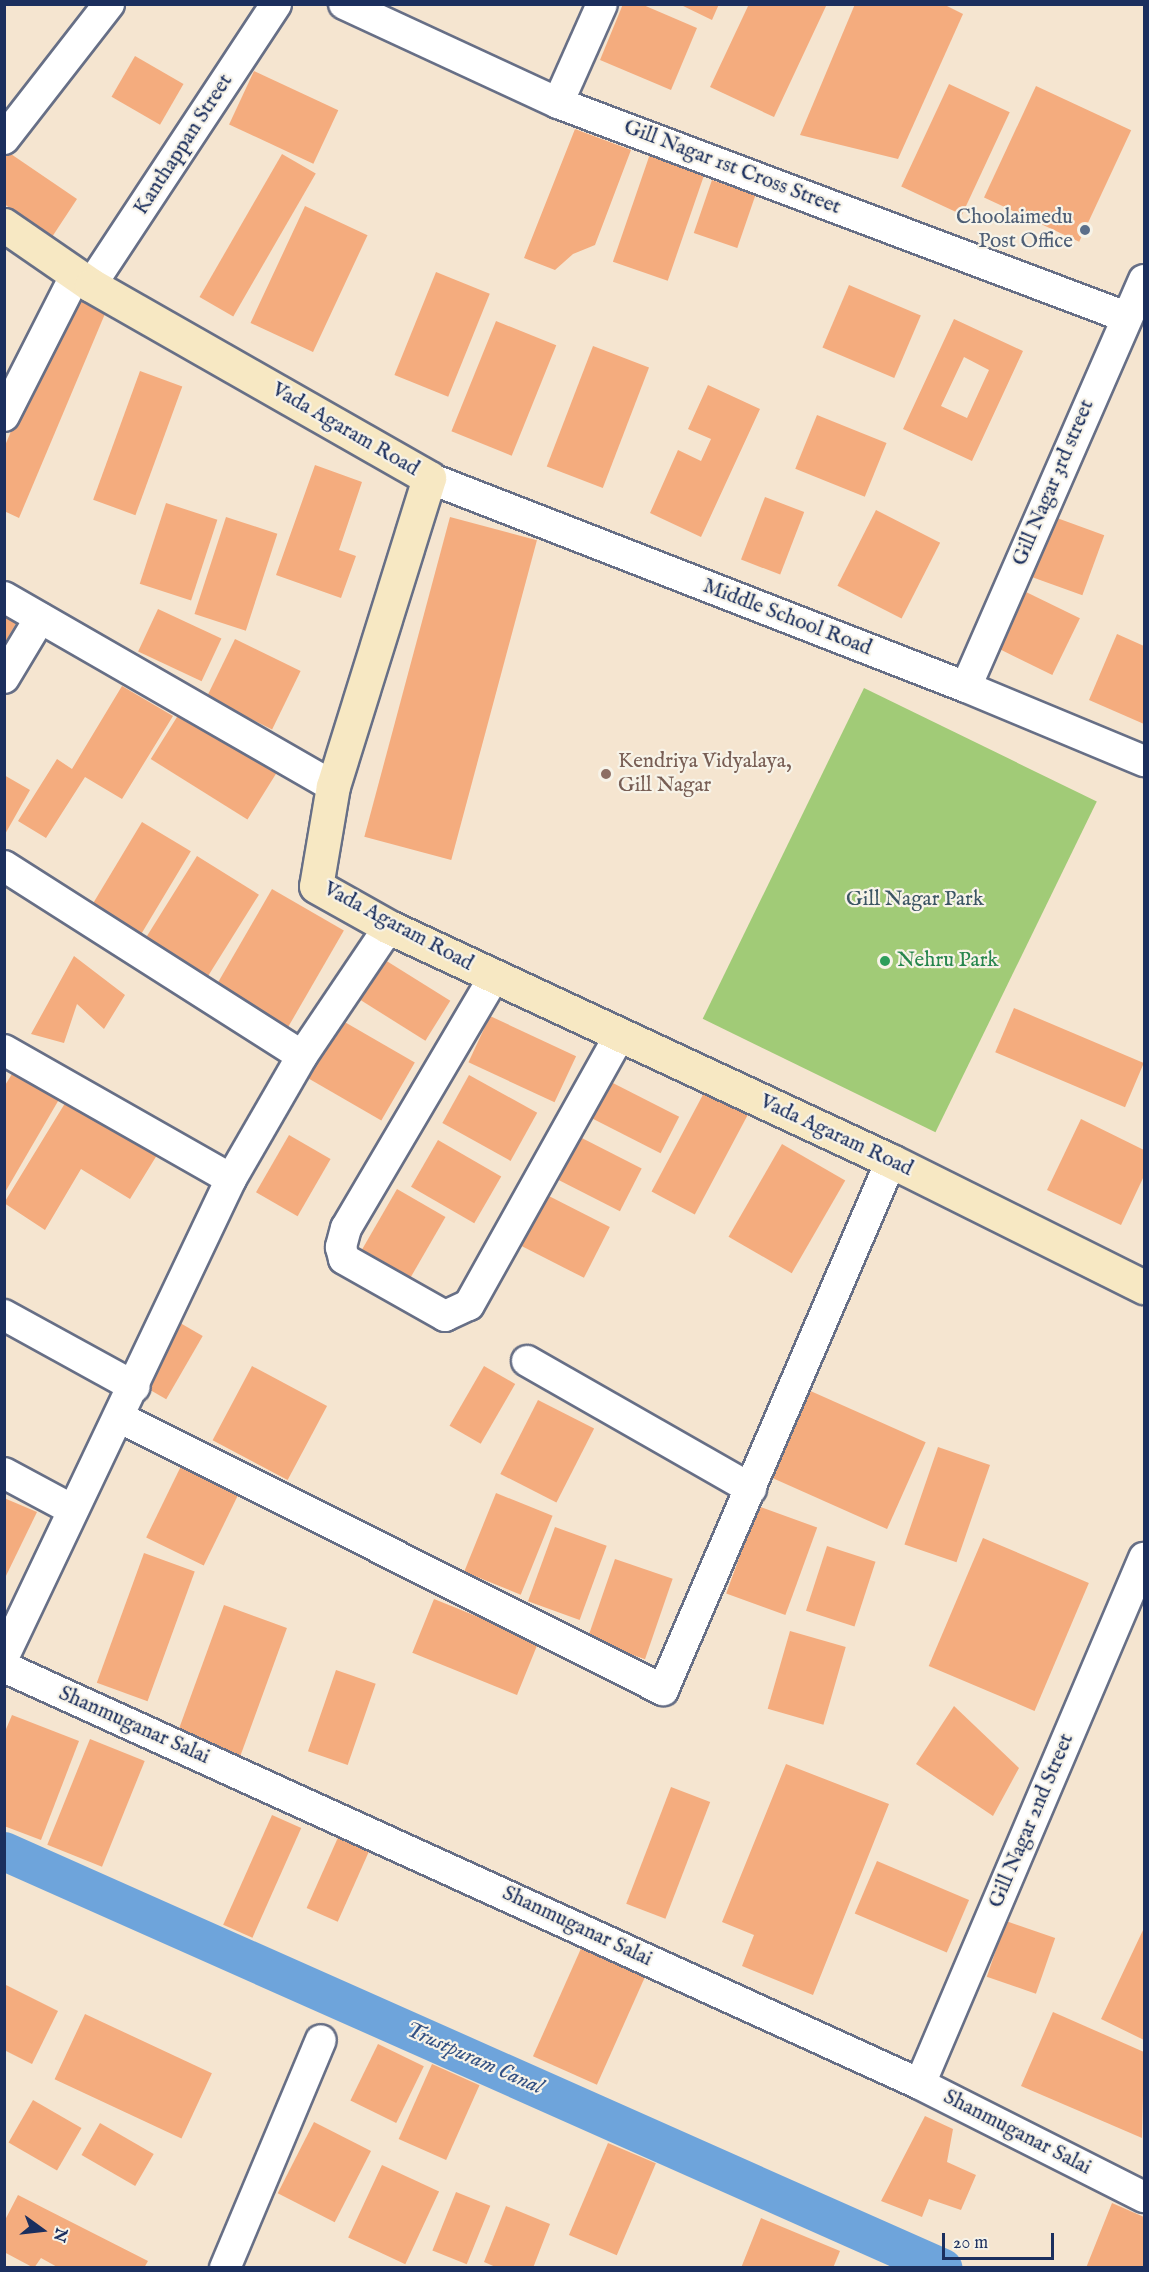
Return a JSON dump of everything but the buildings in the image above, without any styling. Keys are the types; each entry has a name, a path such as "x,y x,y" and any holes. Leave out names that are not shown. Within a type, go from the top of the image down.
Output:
{"street":[{"path":"4,139 109,4"},
{"name":"Kanthappan Street","path":"4,416 83,280 276,4"},
{"name":"Gill Nagar 1st Cross Street","path":"344,4 558,103 1126,317"},
{"path":"558,103 602,4"},
{"name":"Vada Agaram Road","path":"4,225 83,280 429,478 333,786 316,886 389,927 891,1161 1144,1287"},
{"name":"Gill Nagar 3rd street","path":"966,687 1144,280"},
{"name":"Middle School Road","path":"429,478 966,687 1144,761"},
{"path":"4,597 333,786"},
{"path":"4,678 40,618"},
{"path":"4,866 302,1056"},
{"path":"4,1656 73,1510 135,1387 231,1179 302,1056 389,927"},
{"path":"495,977 346,1228 341,1247 344,1259 445,1316 469,1305 620,1035"},
{"path":"4,1050 231,1179"},
{"path":"119,1417 663,1690 891,1161"},
{"path":"4,1314 135,1387"},
{"path":"527,1361 751,1490"},
{"path":"4,1473 73,1510"},
{"name":"Gill Nagar 2nd Street","path":"920,2084 1144,1558"},
{"name":"Shanmuganar Salai","path":"4,1667 920,2084 1144,2197"},
{"path":"225,2268 321,2040"}],"green space":[{"name":"Gill Nagar Park","path":"864,688 1097,802 935,1132 703,1019"}],"waterway":[{"name":"Trustpuram Canal","path":"4,1851 943,2268"}],"place":[{"name":"Choolaimedu Post Office","path":"1085,230"},
{"name":"Kendriya Vidyalaya, Gill Nagar","path":"606,774"},
{"name":"Nehru Park","path":"885,961"}]}
